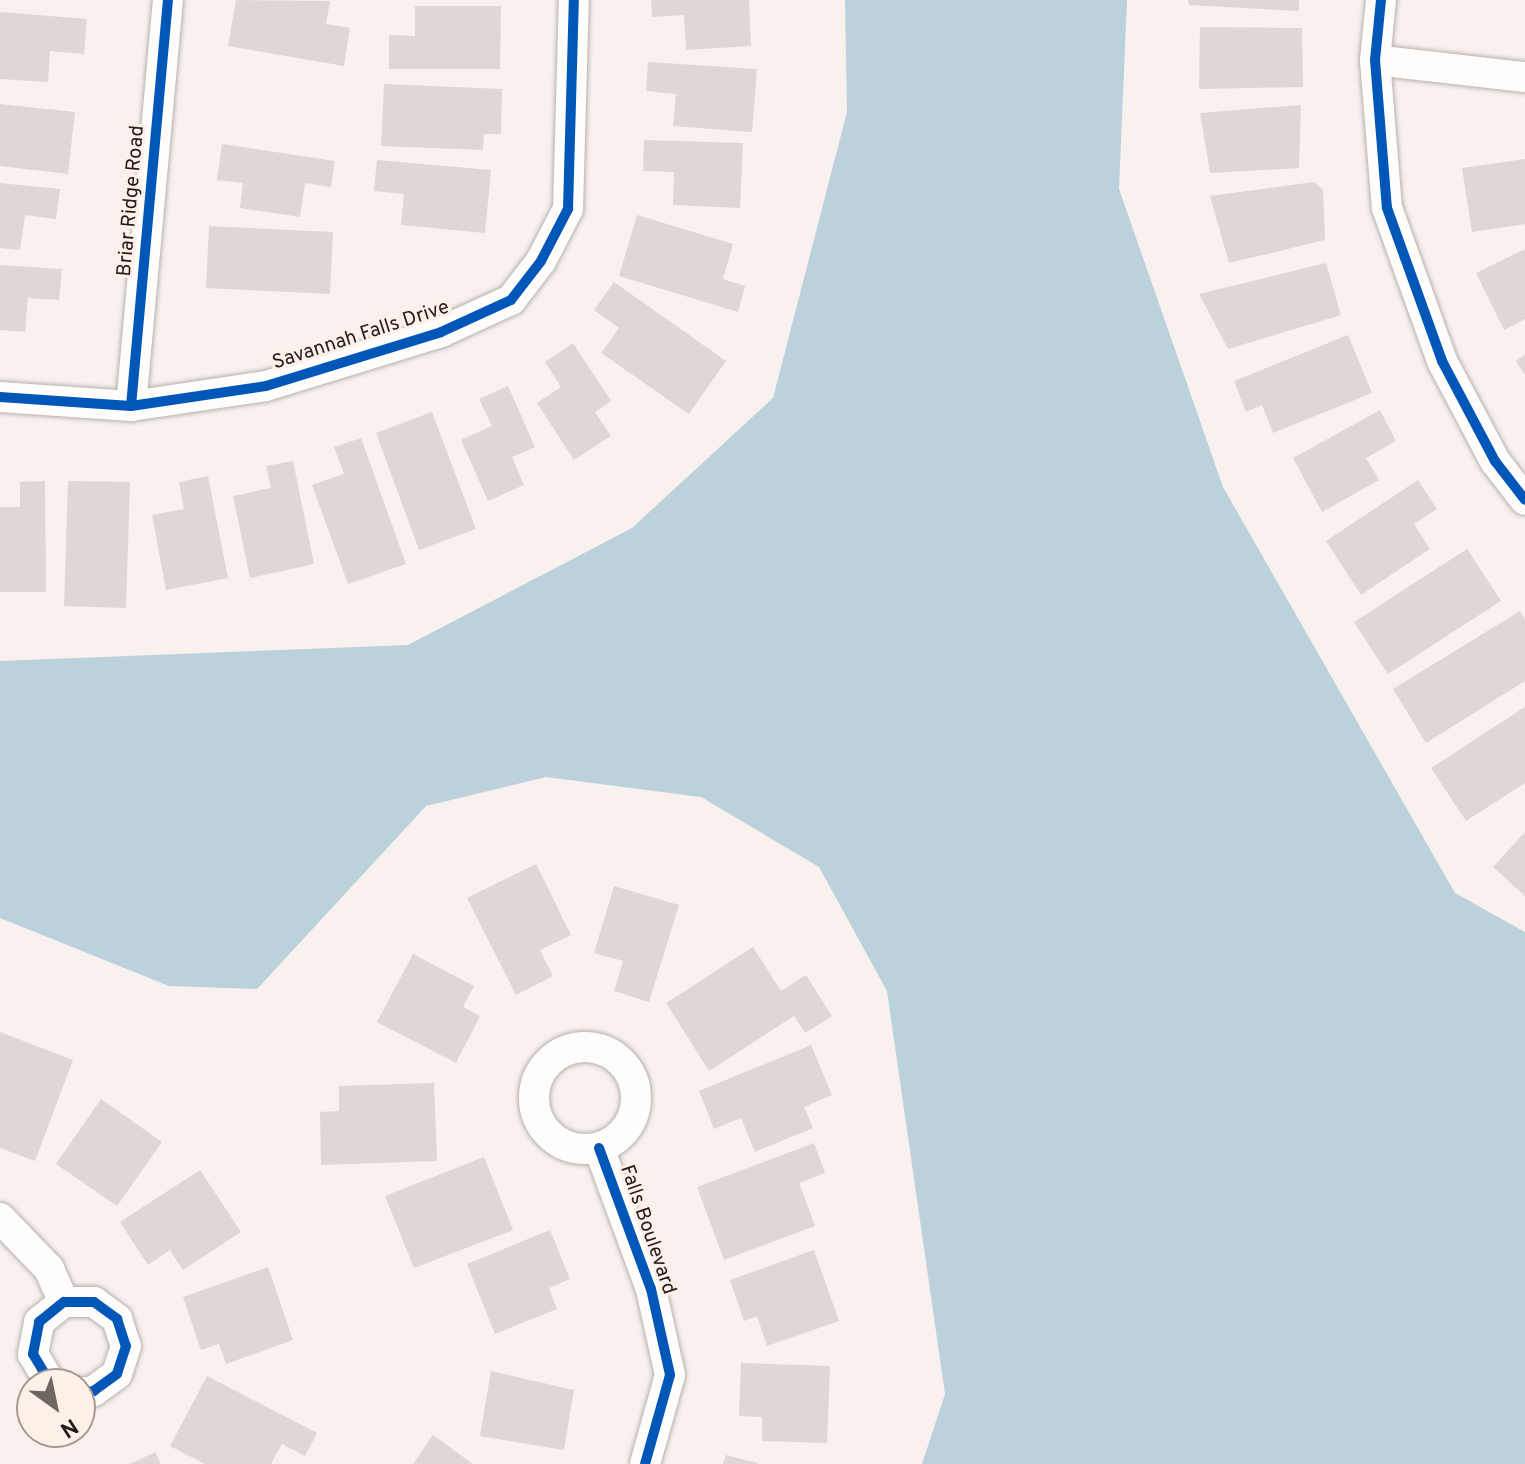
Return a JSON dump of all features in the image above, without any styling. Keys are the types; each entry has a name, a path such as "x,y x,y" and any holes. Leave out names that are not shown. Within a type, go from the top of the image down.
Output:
{"street":[{"name":"Briar Ridge Road","path":"131,406 168,0"},
{"name":"Savannah Falls Drive","path":"0,397 131,406 266,386 441,332 511,300 541,261 568,209 574,0"},
{"path":"1381,0 1375,60 1387,208 1442,361 1495,461 1525,500"},
{"path":"1375,60 1525,77"},
{"name":"Falls Boulevard","path":"599,1148 651,1289 670,1375 645,1464"},
{"path":"0,1218 49,1269 64,1302"},
{"path":"38,1368 33,1338 39,1322 64,1302 79,1300 106,1308 117,1319 126,1346 117,1374 96,1390"}],"water":[{"path":"845,0 1127,0 1119,189 1223,487 1455,893 1525,932 1525,1464 922,1464 945,1394 887,991 819,867 701,797 546,777 426,806 257,989 169,986 0,918 0,661 408,645 632,528 773,398 847,112"}],"building":[{"path":"236,0 330,1 326,24 350,28 344,66 228,46"},
{"path":"651,0 749,0 751,46 686,50 684,15 652,17"},
{"path":"1188,0 1299,0 1299,11 1189,5"},
{"path":"415,6 501,6 500,69 389,69 389,35 415,36"},
{"path":"0,12 87,19 84,54 50,51 48,82 0,79"},
{"path":"1200,27 1302,28 1303,87 1199,89"},
{"path":"648,62 757,69 752,132 673,126 676,94 646,91"},
{"path":"384,84 502,89 501,134 484,134 483,150 381,146"},
{"path":"0,104 75,112 68,174 0,166"},
{"path":"1301,105 1299,168 1210,173 1200,113"},
{"path":"644,140 743,143 740,208 673,205 674,172 643,171"},
{"path":"222,144 335,161 331,187 305,183 300,217 240,208 243,183 217,180"},
{"path":"1525,159 1525,224 1472,232 1462,168"},
{"path":"377,160 491,170 485,233 401,225 404,194 374,191"},
{"path":"1314,182 1323,190 1325,240 1229,263 1210,196"},
{"path":"0,183 60,189 56,219 25,215 20,250 0,248"},
{"path":"637,215 733,244 723,279 745,286 738,312 619,276"},
{"path":"209,226 333,232 330,294 206,288"},
{"path":"1525,249 1525,319 1504,330 1476,273"},
{"path":"1326,263 1341,315 1228,349 1199,294"},
{"path":"0,265 62,269 59,300 28,298 25,332 0,330"},
{"path":"614,282 726,361 689,414 601,353 619,328 594,310"},
{"path":"1348,335 1372,393 1273,433 1262,405 1246,412 1234,381"},
{"path":"573,343 611,401 595,412 611,436 574,460 537,403 561,387 545,362"},
{"path":"1525,355 1525,375 1516,361"},
{"path":"508,386 535,447 512,457 524,485 488,501 461,440 492,426 479,399"},
{"path":"1380,410 1396,441 1366,458 1379,480 1322,512 1293,458"},
{"path":"432,412 476,529 419,550 376,433"},
{"path":"361,438 406,564 348,584 312,485 344,474 334,447"},
{"path":"293,461 314,564 250,578 233,496 271,488 266,466"},
{"path":"208,476 228,578 166,590 152,515 184,509 179,482"},
{"path":"1418,480 1437,509 1414,524 1430,549 1361,595 1326,541"},
{"path":"45,481 46,592 0,592 0,507 20,507 20,482"},
{"path":"68,481 130,482 126,608 64,606"},
{"path":"1467,549 1501,601 1388,674 1354,622"},
{"path":"1520,611 1525,620 1525,681 1426,743 1393,689"},
{"path":"1525,707 1525,783 1466,821 1431,768"},
{"path":"1525,832 1525,896 1493,867"},
{"path":"536,864 571,935 540,950 553,976 516,995 467,898"},
{"path":"614,886 679,905 649,1002 614,991 623,961 594,953"},
{"path":"753,947 781,991 806,975 832,1016 805,1033 794,1016 709,1071 666,1003"},
{"path":"413,954 474,986 463,1007 480,1016 456,1063 377,1022"},
{"path":"0,1032 73,1060 35,1161 0,1148"},
{"path":"811,1045 832,1095 804,1107 813,1128 755,1152 741,1118 714,1129 699,1091"},
{"path":"434,1083 437,1161 321,1165 320,1112 339,1111 339,1086"},
{"path":"101,1099 162,1142 117,1206 56,1164"},
{"path":"814,1143 825,1173 799,1183 815,1226 724,1260 697,1187"},
{"path":"484,1157 513,1230 414,1268 385,1196"},
{"path":"200,1170 241,1232 183,1270 170,1250 148,1265 120,1222"},
{"path":"550,1230 570,1279 549,1288 557,1309 495,1334 467,1264"},
{"path":"814,1250 839,1321 767,1346 757,1316 744,1321 730,1280"},
{"path":"268,1267 293,1340 226,1364 219,1344 201,1350 183,1297"},
{"path":"741,1363 830,1366 827,1443 762,1441 762,1417 739,1416"},
{"path":"491,1371 574,1390 564,1450 480,1436"},
{"path":"207,1376 317,1433 305,1456 282,1444 271,1464 205,1464 170,1446"},
{"path":"433,1435 473,1464 413,1464"},
{"path":"155,1452 161,1464 130,1464"},
{"path":"726,1455 758,1463 758,1464 723,1464"}],"cycle path":[{"path":"131,406 168,0"},
{"path":"0,397 131,406 266,386 441,332 511,300 541,261 568,209 574,0"},
{"path":"1381,0 1375,60 1387,208 1442,361 1495,461 1525,500"},
{"path":"599,1148 651,1289 670,1375 645,1464"},
{"path":"41,1368 33,1354 39,1322 64,1302 94,1302 117,1319 126,1346 117,1374 96,1390"}]}
